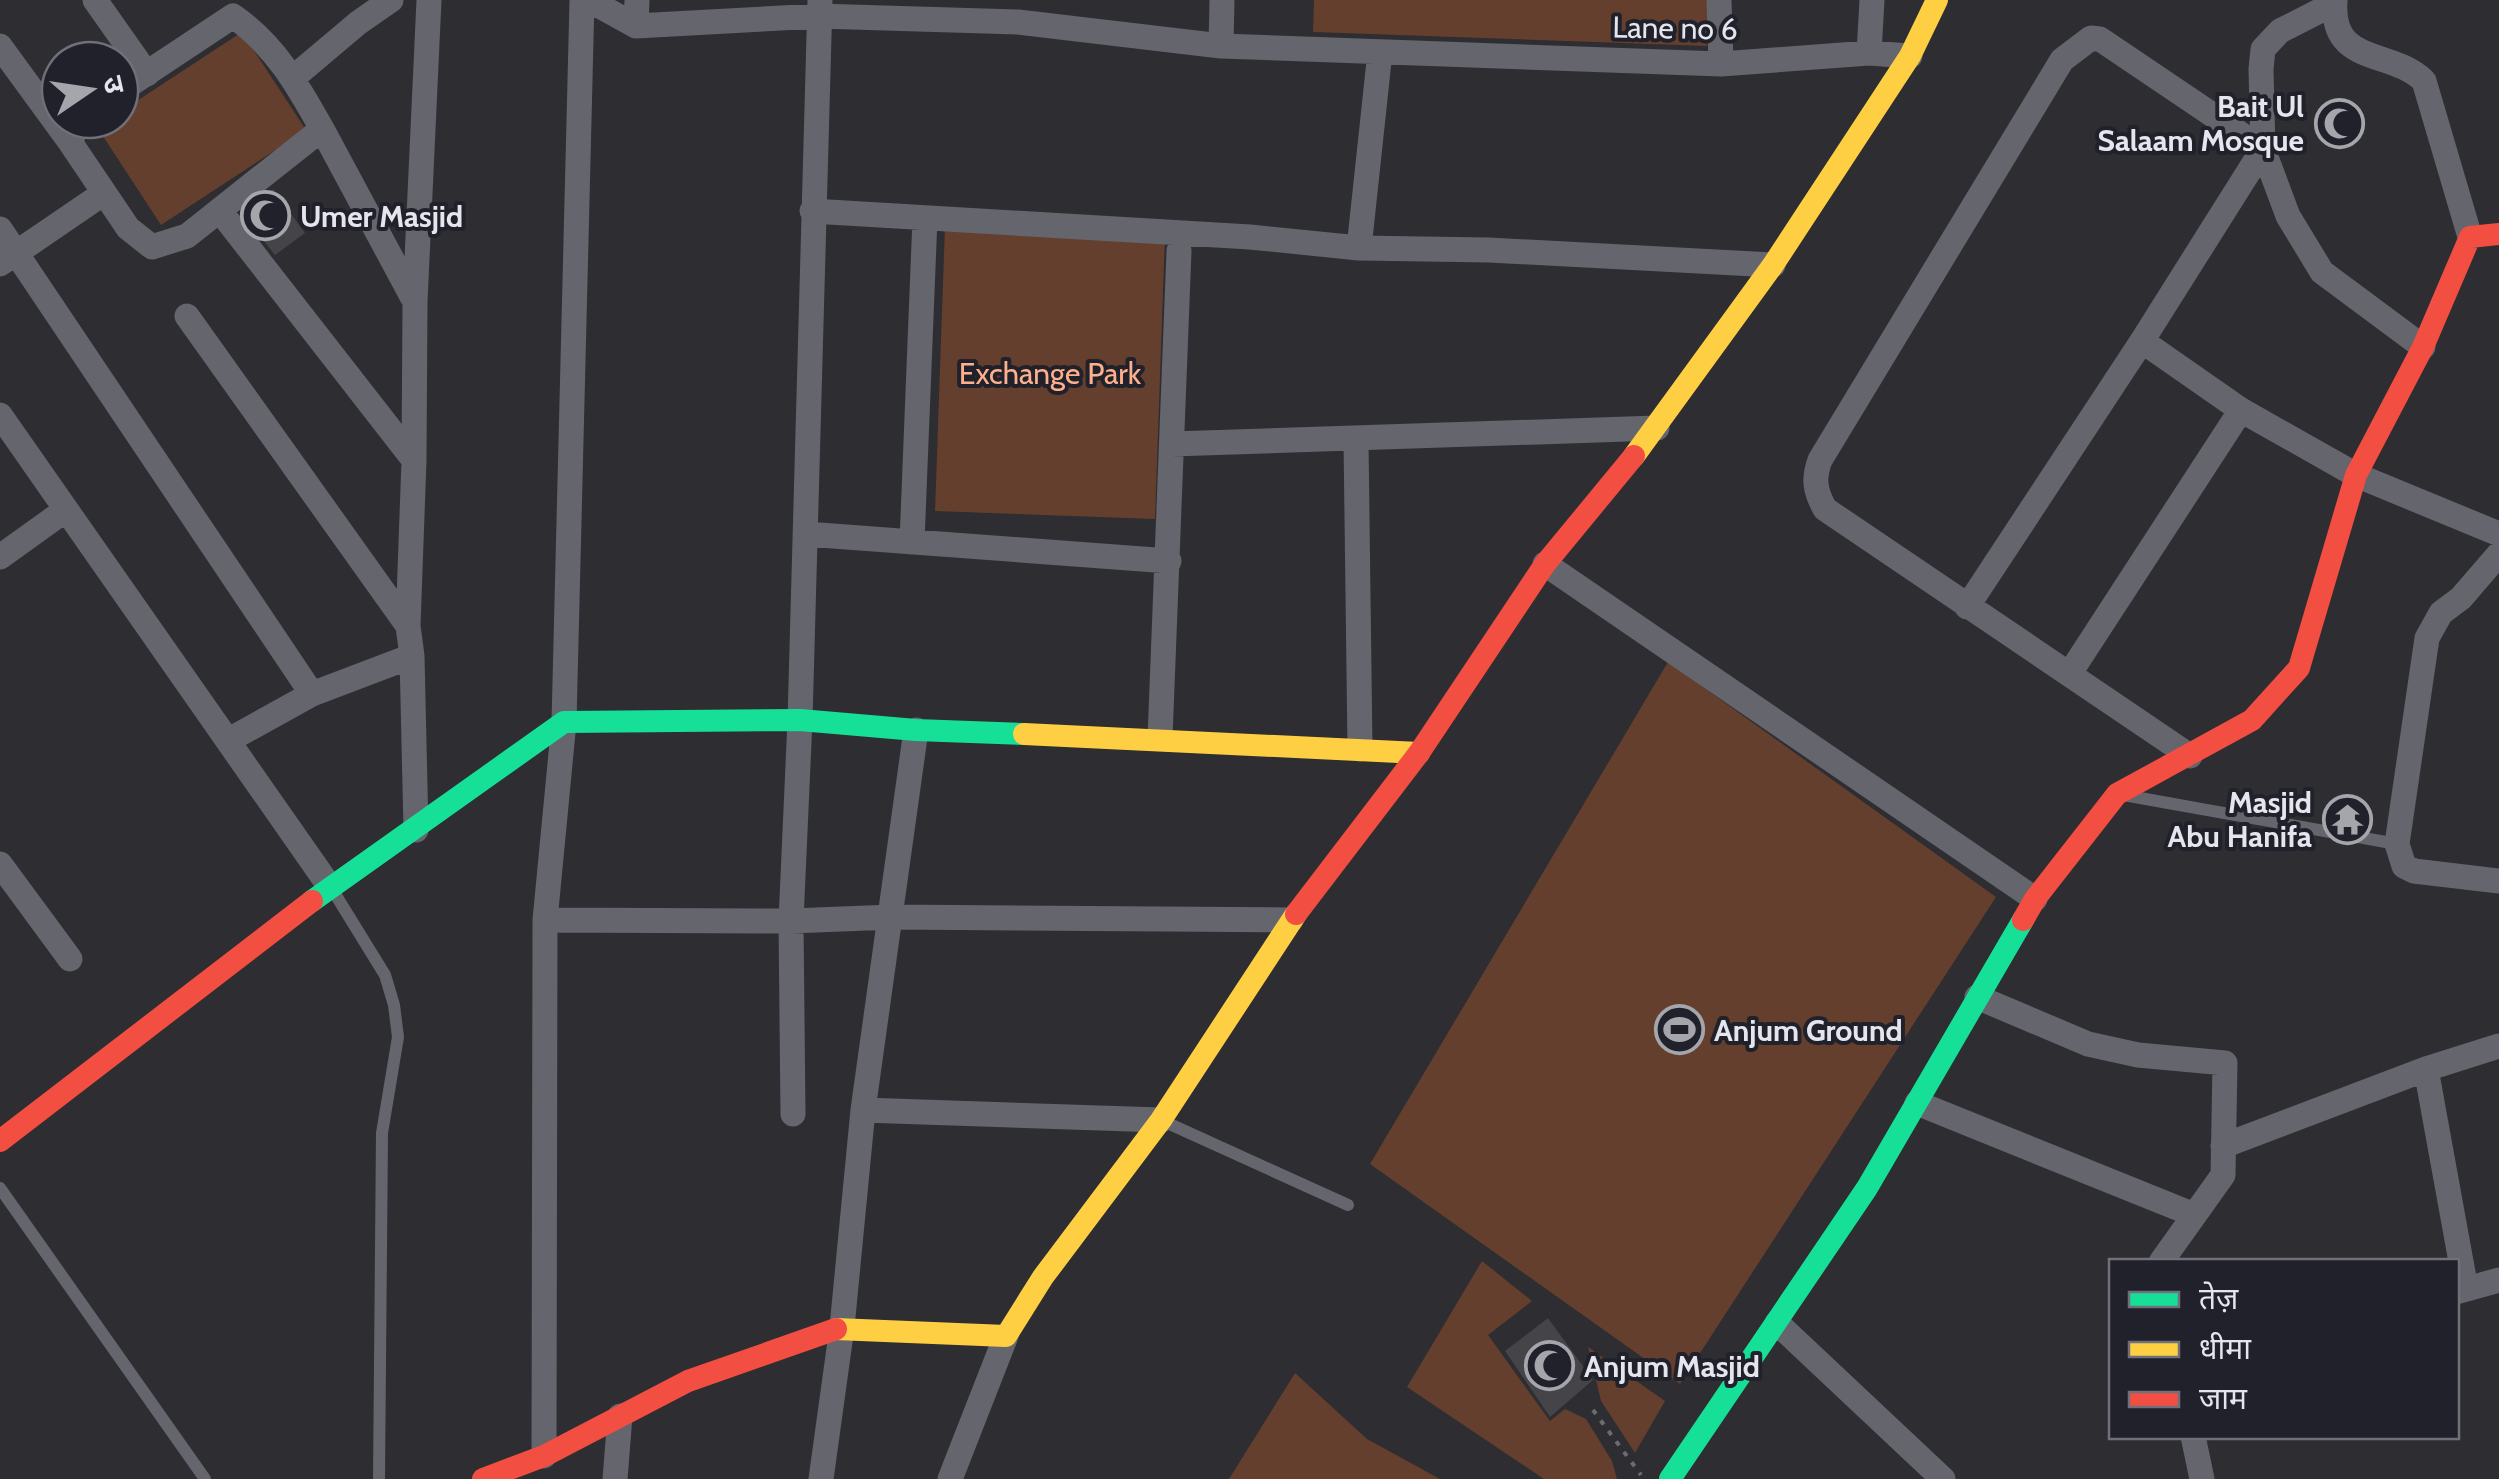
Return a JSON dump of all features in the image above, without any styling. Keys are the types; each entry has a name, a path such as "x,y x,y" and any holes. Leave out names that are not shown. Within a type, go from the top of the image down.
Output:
{"street":[{"path":"95,0 147,74"},
{"path":"294,78 391,0"},
{"path":"416,830 408,626 415,302 429,0"},
{"path":"544,1456 545,920 564,722 585,0"},
{"name":"Lane no 6","path":"585,0 636,13 819,8 1018,11 1221,46 1721,64 1869,53 1910,56"},
{"path":"1221,46 1222,0"},
{"path":"1719,0 1721,64"},
{"path":"1869,53 1872,0"},
{"path":"950,1479 1006,1336 1043,1278 1161,1120 1291,920 1419,753 1546,564 1657,428 1772,264 1910,56 1937,0"},
{"path":"2335,1 2280,31 2263,49 2263,149 2288,216 2322,272 2423,347"},
{"path":"1670,1479 1866,1188 2034,899 2117,794 2252,720 2299,668 2356,475 2423,347 2470,238 2424,82 2418,75 2368,56 2344,40 2334,16 2335,1"},
{"path":"140,78 227,8 257,32 294,78 415,302"},
{"path":"793,1114 791,921 806,534 819,8"},
{"path":"2190,756 1825,509 1815,487 1815,474 2062,60 2091,38 2100,39 2263,149"},
{"path":"0,46 40,91"},
{"path":"1359,248 1380,52"},
{"path":"79,140 104,192 128,228 152,247 187,236 322,129"},
{"path":"1966,607 2263,149"},
{"path":"8,258 104,192"},
{"path":"220,211 414,460"},
{"path":"812,211 1250,237 1359,248 1489,250 1772,264"},
{"path":"912,542 925,218"},
{"path":"0,229 8,258 312,694"},
{"path":"2470,238 2499,234"},
{"path":"1160,738 1179,252"},
{"path":"187,316 408,626"},
{"path":"2142,341 2241,410 2356,475 2499,534"},
{"path":"2070,673 2241,410"},
{"path":"0,416 330,887"},
{"path":"1172,444 1657,428"},
{"path":"1356,440 1360,749"},
{"path":"0,557 64,511"},
{"path":"806,534 1169,561"},
{"path":"2499,554 2461,598 2441,613 2428,638 2397,844 2404,866 2414,871 2499,881"},
{"path":"1546,564 2034,899"},
{"path":"229,740 312,694 412,656"},
{"path":"0,1141 330,887 564,722 800,720 916,730 1160,738 1419,753"},
{"path":"821,1479 842,1326 863,1110 916,730"},
{"path":"0,864 70,959"},
{"path":"545,920 1291,920"},
{"path":"1977,997 2088,1044 2138,1055 2224,1063 2227,1077 2223,1174 2163,1259"},
{"path":"2223,1146 2426,1069 2499,1046"},
{"path":"2426,1069 2456,1259"},
{"path":"1916,1102 2192,1214"},
{"path":"863,1110 1161,1120"},
{"path":"2461,1291 2499,1280"},
{"path":"1777,1322 1944,1479"},
{"path":"483,1479 544,1456 688,1380 842,1326 1006,1336"},
{"path":"614,1479 620,1416"},
{"path":"2193,1439 2202,1479"}],"lane":[{"path":"2117,794 2397,844"},
{"path":"330,887 384,975 394,1004 398,1037 382,1133 379,1479"},
{"path":"1161,1120 1348,1204"},
{"path":"0,1188 205,1479"}],"path":[{"path":"1593,1410 1644,1479"}],"green space":[{"path":"1314,0 1709,0 1707,46 1313,32"},
{"path":"242,32 306,130 161,225 105,140 140,140 140,99"},
{"name":"Exchange Park","path":"945,226 1165,235 1155,519 935,511"},
{"name":"Anjum Ground","path":"1668,662 1996,897 1680,1384 1370,1164"},
{"path":"1482,1261 1532,1301 1488,1335 1550,1421 1565,1409 1586,1419 1612,1461 1617,1479 1544,1479 1407,1387"},
{"path":"1588,1347 1665,1401 1635,1453 1601,1401"},
{"path":"1295,1373 1367,1439 1440,1479 1229,1479"}],"building":[{"path":"273,189 305,233 275,255 242,213"},
{"name":"Anjum Masjid","path":"1548,1318 1593,1380 1550,1417 1505,1351"}],"traffic: fast":[{"path":"312,901 564,722 800,720 1024,734"},
{"path":"1670,1479 1867,1188 2023,920"}],"traffic: slow":[{"path":"1634,456 1773,265 1910,56 1937,0"},
{"path":"1024,734 1419,753"},
{"path":"836,1329 1006,1336 1043,1277 1161,1120 1296,914"}],"traffic: jam":[{"path":"2023,920 2117,794 2252,720 2299,668 2356,475 2423,347 2470,237 2499,234"},
{"path":"1296,914 1419,753 1545,564 1634,456"},
{"path":"0,1141 312,901"},
{"path":"483,1479 544,1456 688,1381 836,1329"}],"place":[{"name":"Bait Ul Salaam Mosque","path":"2339,123"},
{"name":"Umer Masjid","path":"265,216"},
{"name":"Masjid Abu Hanifa","path":"2347,819"},
{"name":"Anjum Ground","path":"1679,1030"},
{"name":"Anjum Masjid","path":"1549,1366"}]}
